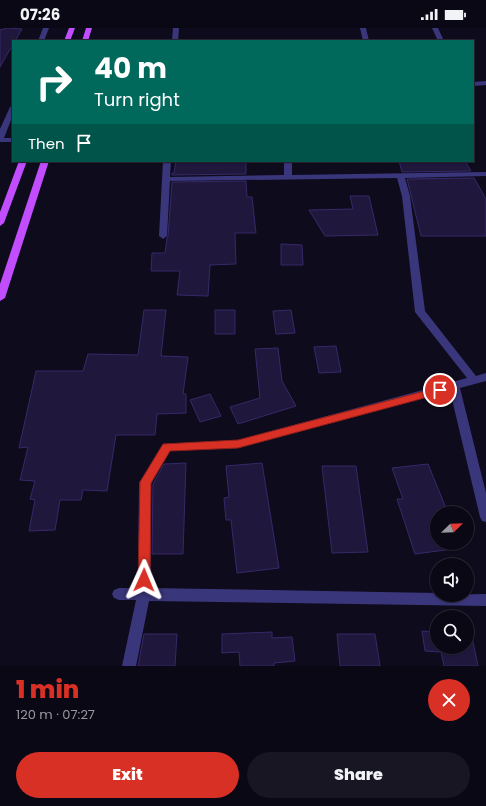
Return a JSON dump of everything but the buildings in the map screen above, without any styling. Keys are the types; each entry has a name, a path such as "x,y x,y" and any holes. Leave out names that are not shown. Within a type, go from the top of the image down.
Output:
{"main road":[{"path":"67,40 72,28"},
{"path":"85,40 89,28"},
{"path":"0,223 23,162"},
{"path":"0,298 45,162"}],"street":[{"path":"41,40 46,28"},
{"path":"175,40 176,28"},
{"path":"363,28 366,40"},
{"path":"436,28 441,40"},
{"path":"474,84 486,83"},
{"path":"12,109 0,139 12,140"},
{"path":"162,236 167,162"},
{"path":"288,162 288,177"},
{"path":"166,179 486,174"},
{"path":"400,175 406,196 420,312 474,380"},
{"path":"129,666 144,594 146,482 167,447 238,444 486,377"},
{"path":"454,386 486,517"},
{"path":"119,594 486,600"}],"route":[{"path":"144,580 146,482 167,447 238,444 440,390"}]}
